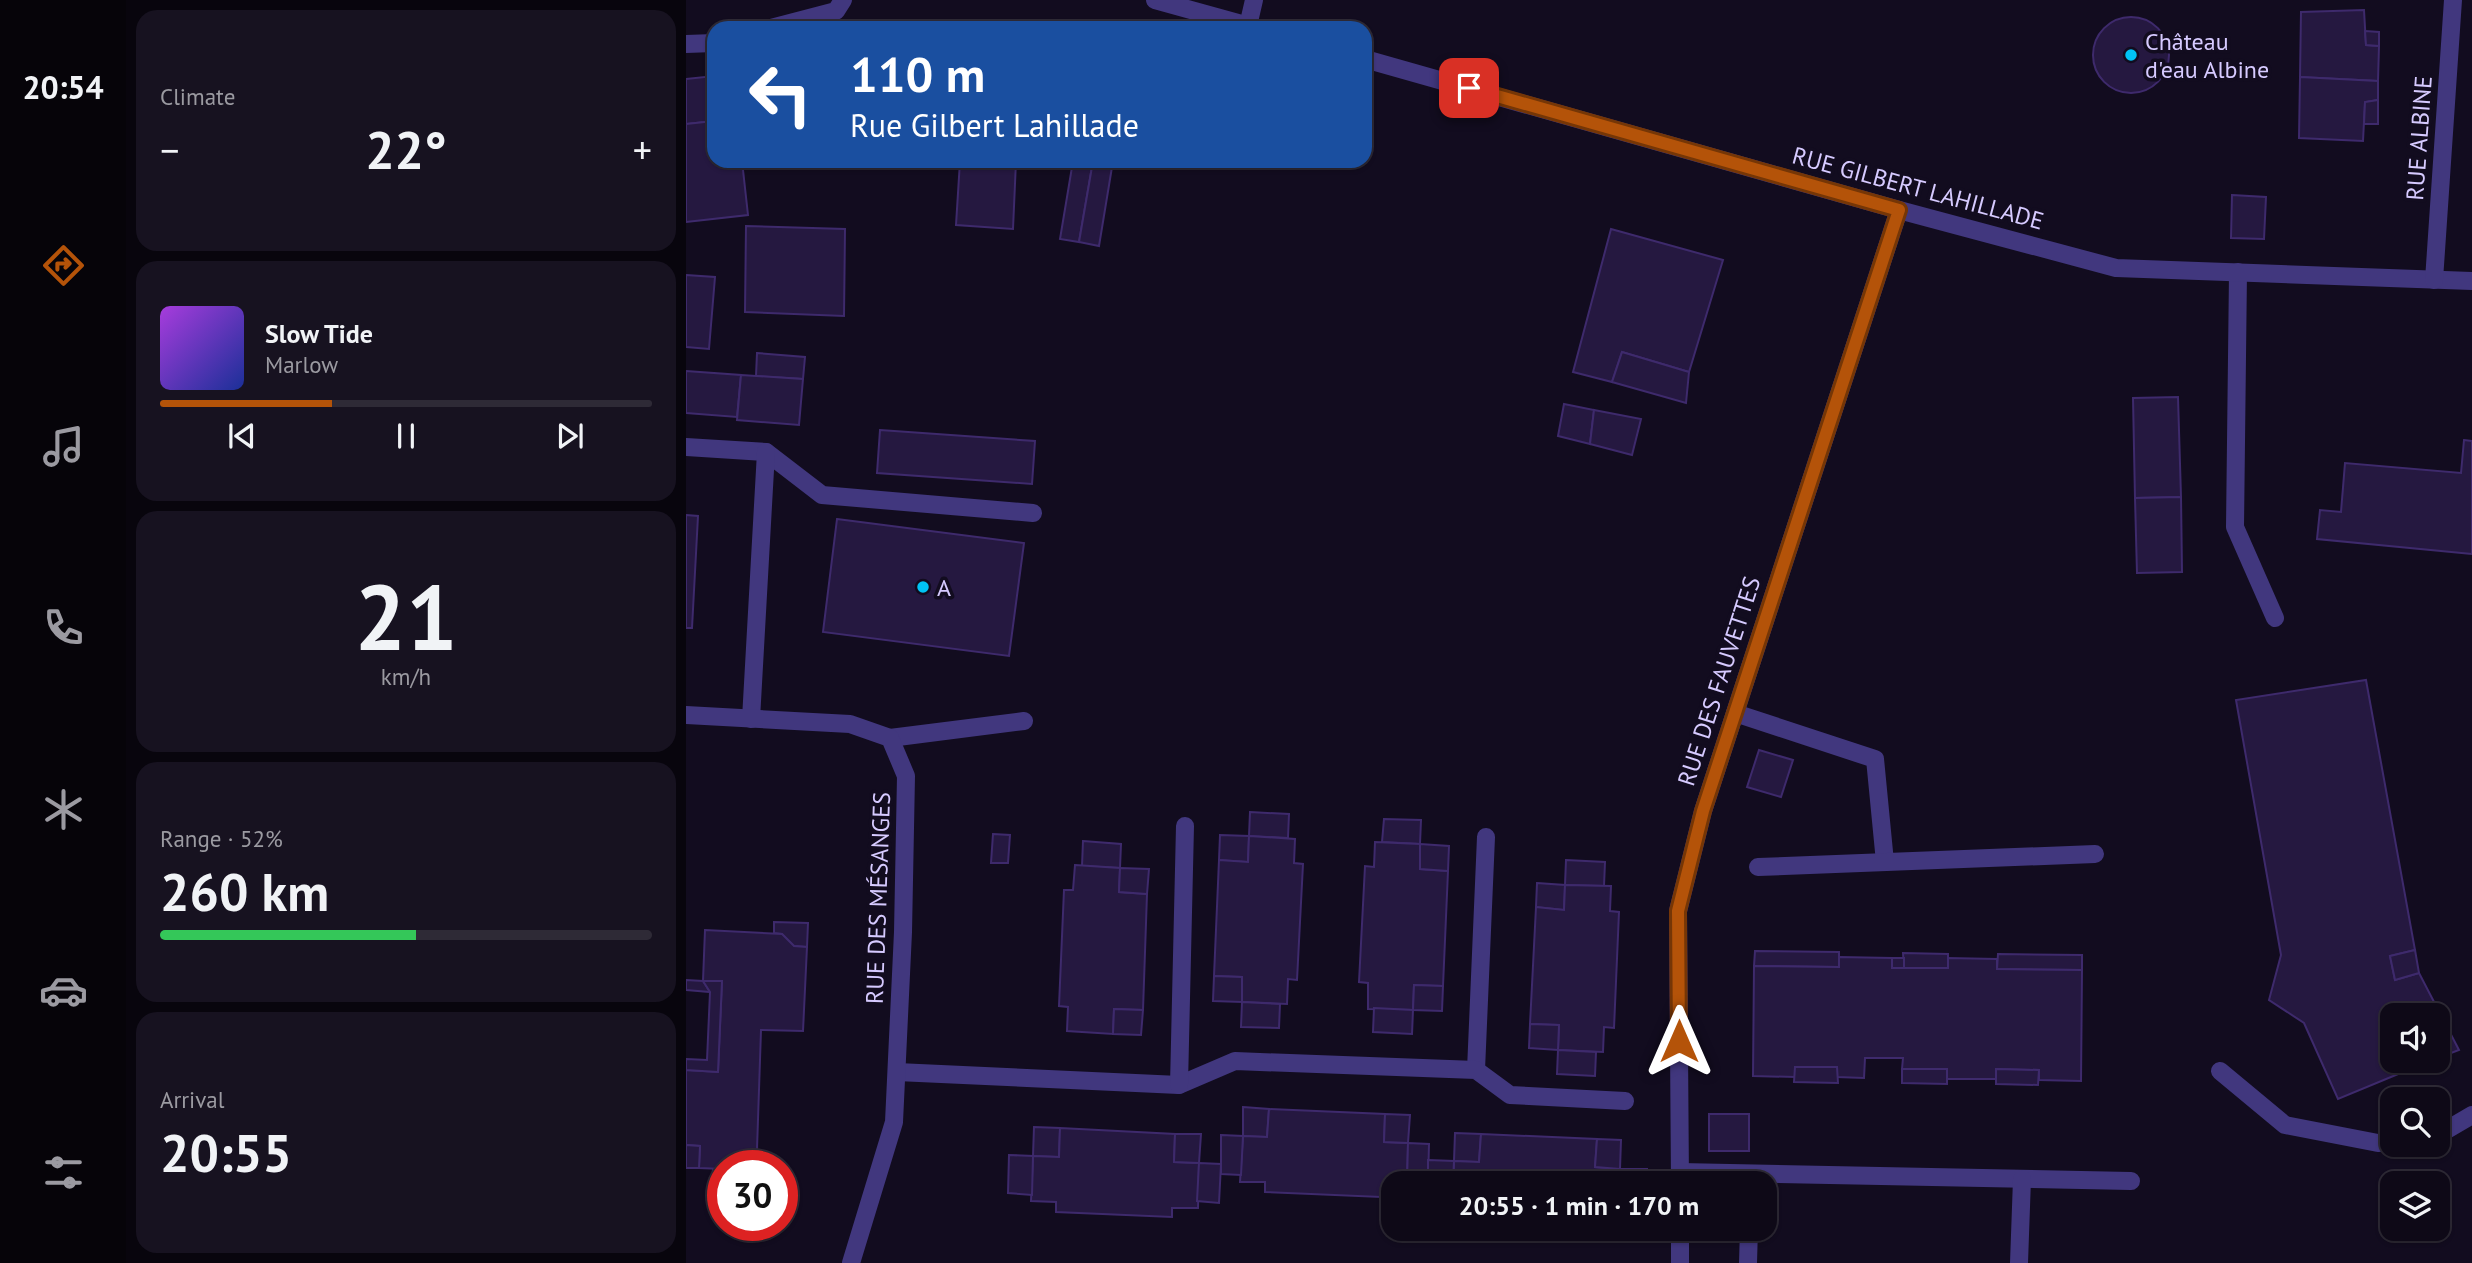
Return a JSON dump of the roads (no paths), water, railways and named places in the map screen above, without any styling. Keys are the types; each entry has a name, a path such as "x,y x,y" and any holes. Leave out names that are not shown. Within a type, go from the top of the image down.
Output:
{"street":[{"path":"798,21 836,11 843,0"},
{"path":"1155,0 1230,21"},
{"path":"1252,21 1254,0"},
{"name":"RUE ALBINE","path":"2434,280 2453,0"},
{"path":"686,44 707,43"},
{"name":"RUE GILBERT LAHILLADE","path":"1372,61 1899,210 2116,268 2472,281"},
{"name":"RUE DES FAUVETTES","path":"1680,1171 1678,911 1703,811 1899,210"},
{"path":"2238,272 2235,527 2276,618"},
{"path":"686,447 765,452 822,495 1033,513"},
{"path":"751,719 765,452"},
{"path":"1735,713 1875,758 1885,862"},
{"path":"686,715 850,724 890,738 1024,721"},
{"name":"RUE DES MÉSANGES","path":"851,1263 894,1122 906,776 890,738"},
{"path":"1179,1085 1185,826"},
{"path":"1476,1070 1486,837"},
{"path":"1758,867 2095,854"},
{"path":"897,1072 1179,1085 1235,1061 1476,1070 1510,1095 1625,1101"},
{"path":"2220,1071 2285,1125 2380,1143"},
{"path":"2450,1130 2468,1122"},
{"path":"1777,1178 2131,1181"},
{"path":"2019,1263 2022,1179"},
{"path":"1680,1241 1680,1263"},
{"path":"1748,1263 1749,1241"}],"place":[{"name":"Château d'eau Albine","path":"2131,55"},
{"name":"A","path":"923,587"}]}
